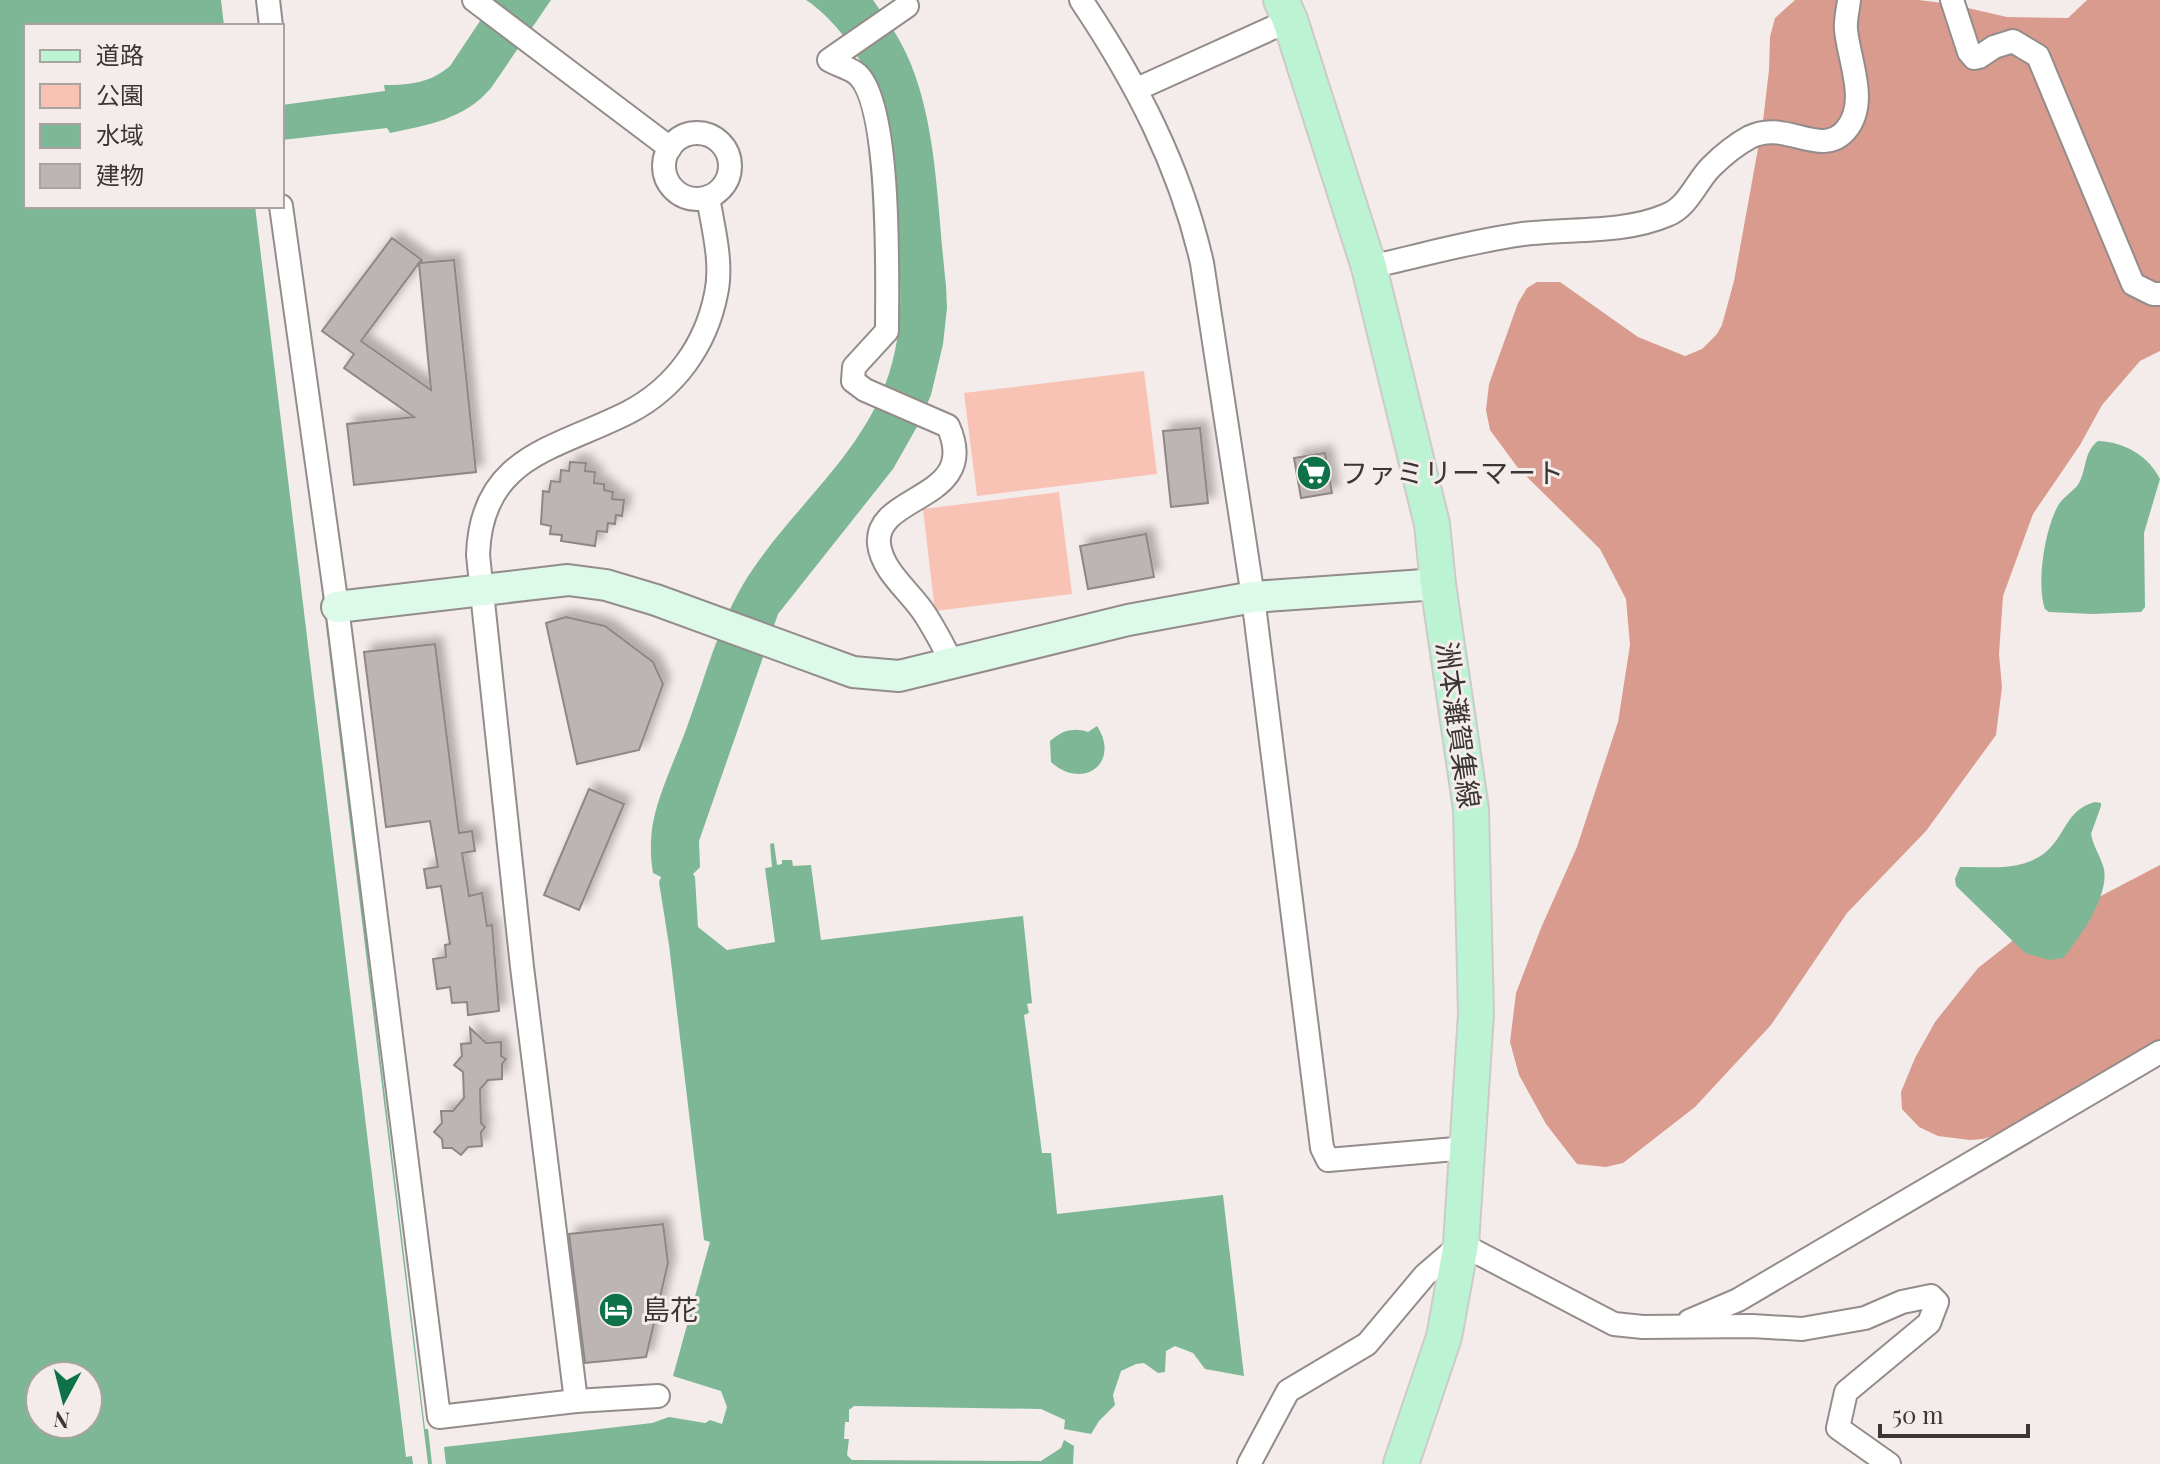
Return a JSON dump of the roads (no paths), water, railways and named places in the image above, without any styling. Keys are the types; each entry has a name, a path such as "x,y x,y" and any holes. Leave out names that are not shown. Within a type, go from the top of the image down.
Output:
{"main road":[{"name":"洲本灘賀集線","path":"1286,10 1369,267 1432,524 1471,809 1476,1014 1461,1244 1444,1337 1401,1464"}],"street":[{"path":"268,0 271,24"},
{"path":"474,0 670,148"},
{"path":"1081,0 1137,89 1164,145 1194,227 1202,263 1253,597 1322,1148 1328,1160 1467,1148"},
{"path":"1369,267 1521,234 1625,225 1666,216 1680,208 1712,166 1749,138 1779,131 1818,142 1833,141 1847,129 1856,112 1857,95 1846,27 1849,0"},
{"path":"1952,0 1969,52 1974,58 2013,41 2038,56 2133,284 2153,294 2160,294"},
{"path":"907,6 829,60 857,74 870,95 878,125 888,241 887,331 854,367 853,381 865,390 948,426 957,446 944,481 890,516 879,531 879,545 884,563 924,612 953,664"},
{"path":"1137,89 1286,10"},
{"path":"699,133 720,142 727,151 730,171 721,190 708,197 692,199 674,189 664,170 670,148 688,135 699,133"},
{"path":"576,1401 522,967 478,555 481,518 510,473 541,450 629,412 656,395 687,364 708,322 717,292 717,255 708,197"},
{"path":"281,208 337,607 439,1417 576,1401 658,1396"},
{"path":"337,607 568,580 606,585 710,619 853,672 899,676 1128,620 1253,597 1438,584"},
{"path":"1669,1328 1738,1300 2160,1052"},
{"path":"1249,1464 1288,1391 1367,1344 1425,1275 1461,1244 1614,1324 1669,1328 1752,1326 1802,1329 1865,1318 1902,1302 1931,1296 1937,1302 1929,1323 1846,1392 1838,1428 1889,1464"}],"water":[{"path":"0,0 221,0 224,24 24,24 24,208 278,208 425,1429 428,1429 432,1464 0,1464"},
{"path":"494,0 551,0 491,88 481,99 458,114 390,133 387,128 284,140 284,105 385,91 384,85 419,82 450,66"},
{"path":"806,0 873,0 899,39 917,79 930,137 938,197 947,308 943,344 931,395 893,469 778,614 699,841 700,867 693,874 698,927 727,950 775,942 765,868 772,867 770,844 774,843 777,865 782,864 782,860 792,860 793,866 811,865 821,940 1023,916 1032,1003 1027,1004 1029,1013 1024,1015 1042,1153 1051,1153 1057,1214 1223,1195 1244,1376 1205,1369 1193,1353 1175,1346 1166,1351 1165,1372 1158,1373 1144,1363 1121,1371 1113,1395 1115,1405 1091,1434 1064,1429 1065,1420 1041,1409 854,1406 849,1410 849,1422 845,1422 844,1439 849,1439 847,1455 852,1460 1041,1461 1061,1448 1064,1440 1074,1446 1073,1464 446,1464 444,1447 652,1423 669,1417 722,1424 727,1407 721,1391 673,1376 710,1242 704,1240 659,882 661,877 653,873 652,866 653,825 665,784 733,603 755,566 859,435 885,385 899,328 896,239 872,88 859,58 843,36 825,15"},
{"path":"2098,441 2134,451 2149,463 2160,479 2144,533 2145,607 2141,612 2049,612 2045,609 2041,585 2043,556 2050,527 2059,504 2078,484 2088,455"},
{"path":"1097,726 1104,751 1095,769 1075,774 1051,762 1050,741 1055,737 1073,730 1088,732"},
{"path":"2095,802 2101,803 2101,806 2091,834 2104,869 2098,904 2063,958 2049,960 2025,953 1956,886 1955,879 1960,867 2005,867 2027,863 2047,851 2078,810"}],"place":[{"name":"ファミリーマート","path":"1314,473"},
{"name":"島花","path":"616,1310"}]}
